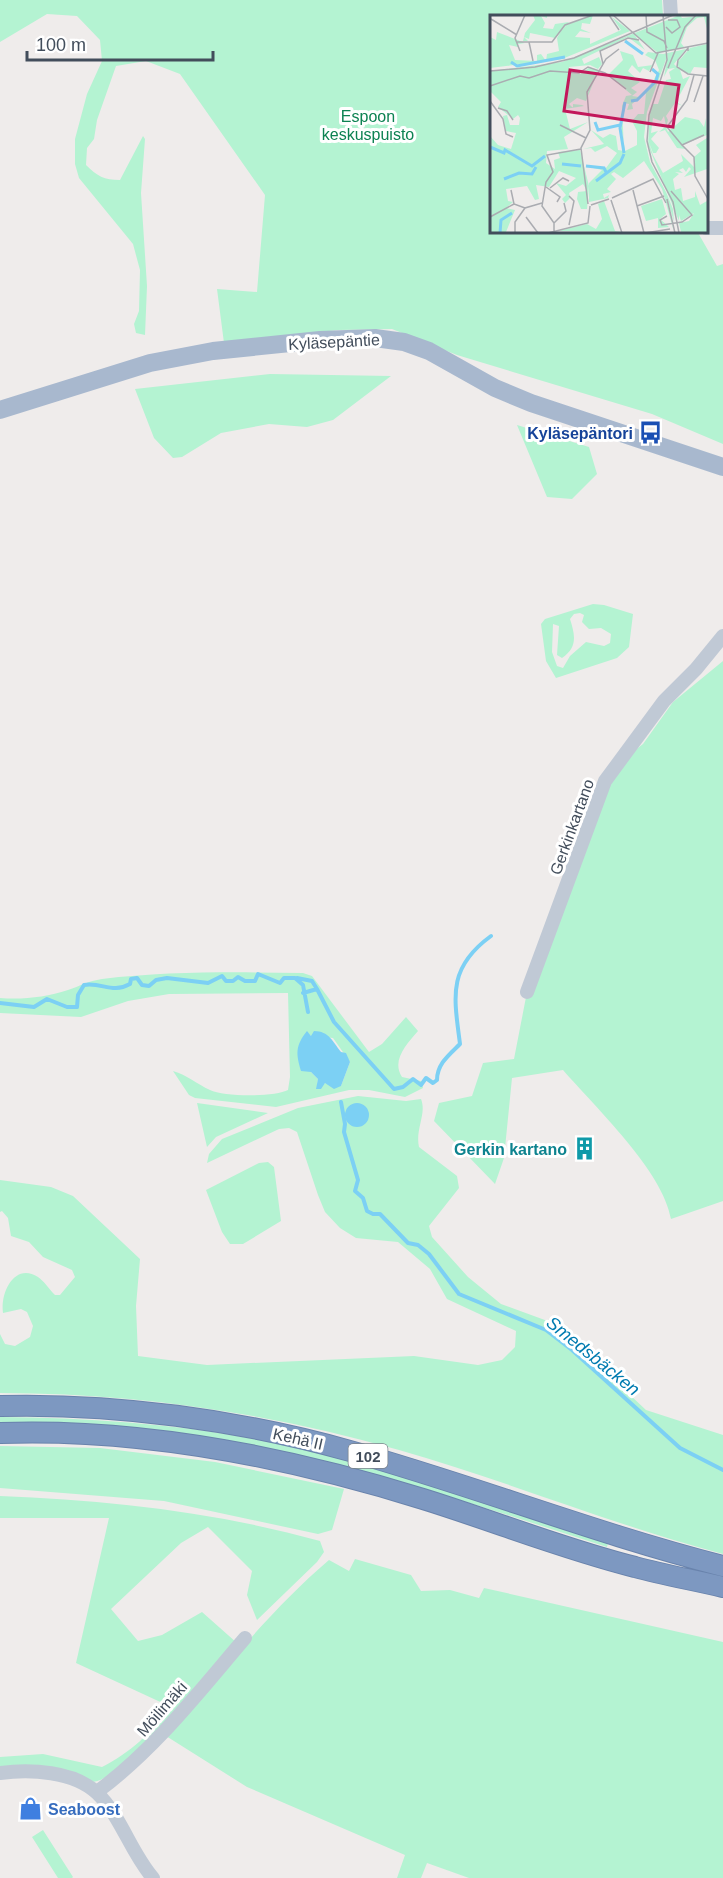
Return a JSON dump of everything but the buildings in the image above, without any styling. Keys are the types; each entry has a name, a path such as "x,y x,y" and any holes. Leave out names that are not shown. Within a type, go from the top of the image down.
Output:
{"highway":[{"name":"Kehä II","path":"0,1406 153,1414 268,1432 347,1450 603,1531 723,1566"},
{"name":"Kehä II","path":"0,1433 79,1435 138,1440 244,1454 335,1474 423,1499 633,1567 723,1587"},
{"path":"633,1567 694,1589 723,1596"}],"main road":[{"name":"Kyläsepäntie","path":"0,410 150,363 213,351 320,340 375,338 404,342 429,351 495,388 531,403 723,467"}],"street":[{"path":"670,0 671,15"},
{"name":"Gerkinkartano","path":"527,992 605,781 664,701 696,669 723,636"},
{"name":"Möilimäki","path":"97,1792 137,1761 157,1741 245,1638"},
{"path":"0,1773 21,1771 58,1776 87,1785 97,1792 153,1878"}],"green space":[{"name":"Espoon keskuspuisto","path":"0,0 662,0 663,15 490,15 490,232 698,232 717,266 723,264 723,444 652,414 457,355 392,329 338,330 224,343 217,289 257,292 265,195 180,74 146,61 116,66 97,120 94,139 87,148 86,165 101,177 120,180 143,136 145,139 141,193 147,286 145,335 136,333 134,324 139,311 140,270 133,244 79,178 75,164 75,139 87,94 102,61 100,40 77,16 47,14 0,42"},
{"path":"270,374 391,376 333,420 307,427 269,424 221,433 182,457 173,458 154,438 135,389"},
{"path":"517,425 589,447 597,474 572,499 547,497"},
{"path":"593,604 633,614 629,647 617,658 556,678 546,661 541,624 545,619","holes":["574,614 584,615 582,622 589,629 601,628 611,634 610,643 604,646 586,642 570,656 563,668 557,666 552,652 553,624 559,626 557,655 562,658 573,645 570,619"]},
{"path":"723,661 723,1201 671,1219 665,1200 642,1161 610,1121 563,1070 512,1078 504,1158 495,1184 434,1121 439,1103 472,1096 483,1063 514,1059 527,992 616,765 643,744 673,702"},
{"path":"177,973 303,973 312,976 369,1052 382,1044 406,1017 418,1031 399,1058 399,1071 402,1077 421,1081 423,1088 405,1097 369,1090 349,1090 276,1107 195,1098 189,1095 173,1071 210,1090 226,1094 261,1095 288,1090 290,1077 288,993 169,994 128,1001 81,1017 0,1013 0,998 43,996 102,979","holes":["307,1032 311,1036 333,1038 350,1062 341,1086 325,1083 317,1089 318,1079 311,1072"]},
{"path":"358,1096 406,1101 421,1099 423,1110 418,1134 419,1147 457,1176 459,1188 429,1226 432,1237 468,1277 501,1304 553,1323 646,1410 723,1435 723,1554 641,1530 440,1462 301,1425 151,1401 0,1393 0,1334 5,1344 15,1346 30,1337 33,1326 27,1312 21,1309 3,1313 7,1288 16,1276 30,1273 38,1277 55,1295 60,1295 75,1277 72,1270 43,1257 29,1242 11,1236 8,1218 2,1211 0,1212 0,1180 51,1187 73,1196 140,1259 136,1306 138,1356 207,1365 414,1356 478,1365 502,1360 515,1347 516,1331 447,1299 430,1269 398,1242 356,1238 340,1228 325,1212 297,1132 289,1128 279,1129 207,1163 209,1154 222,1139 298,1108"},
{"path":"197,1103 268,1113 216,1137 207,1147"},
{"path":"268,1162 274,1167 281,1221 243,1244 230,1244 222,1232 206,1190 259,1163"},
{"path":"0,1417 148,1424 258,1439 374,1467 608,1543 607,1547 410,1485 259,1447 157,1430 79,1424 0,1422"},
{"path":"0,1446 100,1448 215,1462 344,1489 332,1530 318,1534 164,1501 0,1488"},
{"path":"0,1496 121,1504 202,1515 320,1541 324,1552 317,1562 257,1620 247,1595 252,1571 208,1527 181,1543 111,1609 138,1641 162,1635 202,1612 237,1643 168,1723 125,1764 107,1777 82,1782 0,1766 0,1757 43,1754 102,1767 140,1741 169,1706 76,1663 109,1518 0,1518"},
{"path":"355,1559 411,1575 421,1591 450,1590 479,1598 484,1588 723,1642 723,1878 469,1878 427,1863 421,1878 397,1878 405,1855 247,1787 166,1736 244,1645 307,1580 329,1560 349,1571"},
{"path":"43,1830 72,1878 58,1878 32,1837"}],"water":[{"path":"307,1031 311,1036 314,1031 323,1033 341,1052 346,1053 350,1062 341,1086 334,1089 325,1083 321,1089 316,1089 318,1079 311,1072 301,1071 298,1050 300,1041"},
{"path":"357,1103 365,1107 369,1115 365,1123 357,1127 349,1123 345,1115 349,1107"}],"waterway":[{"path":"303,993 317,989 334,1022 394,1089 403,1087 413,1079 421,1085 426,1078 433,1083 437,1080 444,1060 460,1044 456,1012 460,972 477,948 491,936"},
{"name":"Smedsbäcken","path":"0,1003 34,1007 47,999 67,1007 77,1007 78,995 84,985 118,988 130,984 131,979 137,978 142,985 149,986 156,980 167,978 208,983 222,976 226,981 233,981 238,977 245,981 255,981 258,974 280,983 284,978 295,978 303,985 308,1012"},
{"path":"297,978 312,981 317,989"},
{"name":"Smedsbäcken","path":"341,1102 344,1132 358,1180 355,1191 363,1198 367,1211 380,1214 408,1243 418,1245 429,1254 459,1294 546,1330 572,1350 680,1448 723,1470"}],"place":[{"name":"Kyläsepäntori","path":"651,433"},
{"name":"Gerkin kartano","path":"585,1149"},
{"name":"Seaboost","path":"30,1809"}]}
